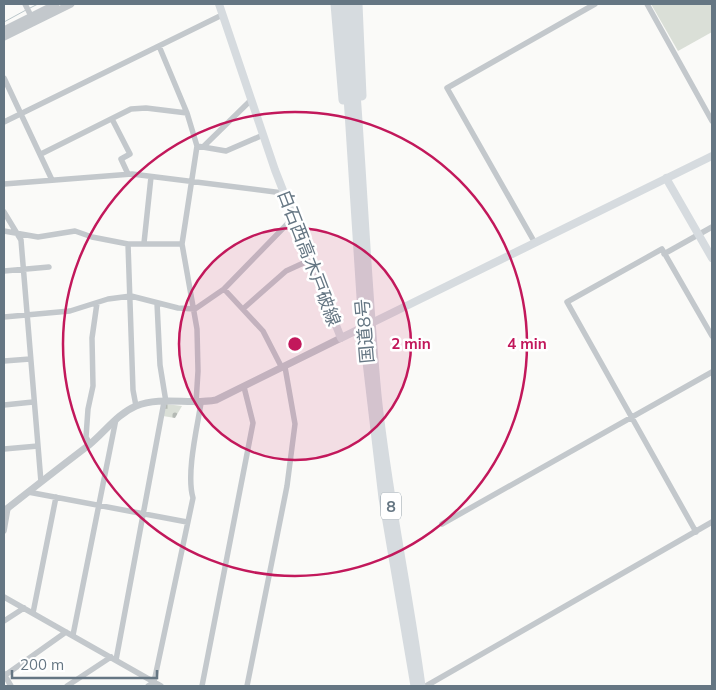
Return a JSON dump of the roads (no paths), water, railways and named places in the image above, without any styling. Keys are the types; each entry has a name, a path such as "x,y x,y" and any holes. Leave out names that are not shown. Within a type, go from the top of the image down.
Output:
{"highway":[{"path":"336,4 344,103 351,134"},
{"name":"国道8号","path":"342,4 351,134 383,498 415,686"},
{"name":"国道8号","path":"350,4 367,326 390,497 421,686"},
{"path":"358,4 362,101 359,154"}],"main road":[{"name":"白石西高木戸破線","path":"219,4 250,101 283,193 310,260 346,336 712,156"},
{"path":"666,178 700,234 712,258"}],"street":[{"path":"25,4 33,19"},
{"path":"4,37 56,4"},
{"path":"4,30 71,4"},
{"path":"534,243 447,88 595,4"},
{"path":"647,4 712,121"},
{"path":"4,122 222,14"},
{"path":"159,46 201,146"},
{"path":"4,78 52,180"},
{"path":"148,686 154,682 192,498 189,486 198,403 198,371 195,309 182,244 191,182 201,146 250,101"},
{"path":"41,154 130,109 146,108 187,112"},
{"path":"112,119 130,154 121,159 128,174"},
{"path":"201,146 226,151 262,136"},
{"path":"4,184 128,174 283,193"},
{"path":"144,244 151,177"},
{"path":"4,212 19,234 41,482"},
{"path":"4,317 70,311 108,299 131,296 157,303 195,309 224,289 294,218"},
{"path":"664,254 712,227"},
{"path":"4,231 38,238 75,232 92,238 128,244 182,244"},
{"path":"128,244 133,390 136,406"},
{"path":"696,532 567,302 662,250 709,325 712,336"},
{"path":"244,308 286,272 310,260"},
{"path":"4,271 49,267"},
{"path":"224,289 244,308 262,330 284,367 295,424 287,486 247,686"},
{"path":"90,444 86,437 88,409 93,386 92,338 97,303"},
{"path":"67,686 114,659 165,402 160,365 157,303"},
{"path":"4,531 6,510 90,444 116,419 136,406 152,401 198,403 216,400 346,336"},
{"path":"4,361 30,359"},
{"path":"442,524 712,372"},
{"path":"202,686 253,424 244,387"},
{"path":"4,405 33,402"},
{"path":"73,636 116,419"},
{"path":"4,449 38,446"},
{"path":"28,492 187,522"},
{"path":"33,613 56,497"},
{"path":"426,686 712,522"},
{"path":"4,597 161,686"},
{"path":"4,621 24,608"},
{"path":"12,686 4,675 66,632"}],"waterway":[{"path":"30,8 38,4"},
{"path":"4,22 26,10"}]}
